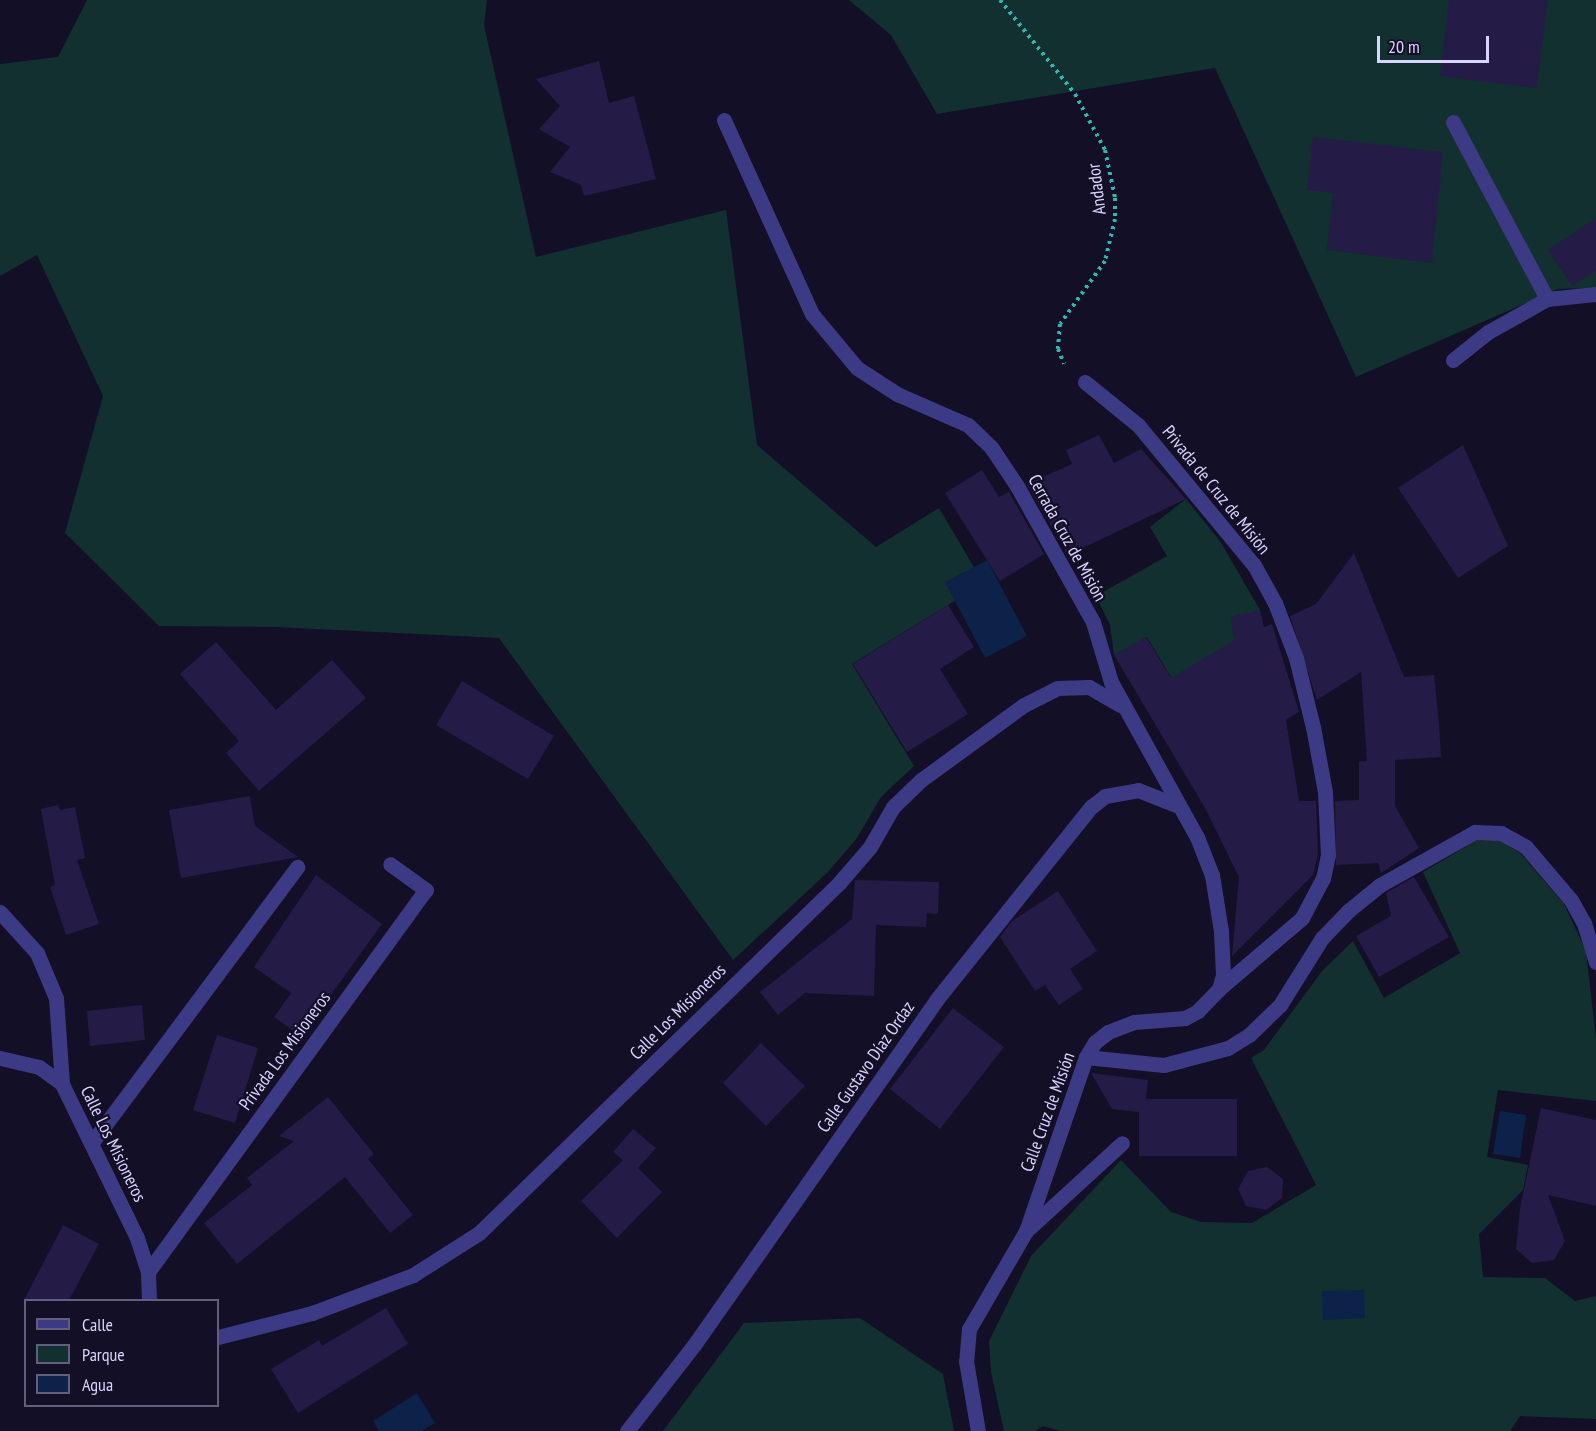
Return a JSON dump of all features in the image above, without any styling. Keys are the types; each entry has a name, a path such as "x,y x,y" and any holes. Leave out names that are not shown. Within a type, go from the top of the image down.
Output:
{"street":[{"name":"Cerrada Cruz de Misión","path":"724,120 812,314 857,368 897,394 968,425 991,447 1093,622 1099,652 1126,711"},
{"path":"1453,122 1547,299"},
{"path":"1453,360 1488,332 1547,299 1596,294"},
{"name":"Privada de Cruz de Misión","path":"1085,382 1138,425 1254,565 1275,603 1296,658 1313,727 1325,792 1328,855 1323,878 1302,918 1219,989"},
{"name":"Calle Los Misioneros","path":"219,1337 312,1313 404,1279 479,1233 839,883 870,847 886,817 906,793 1024,705 1057,688 1073,686 1103,692 1126,711"},
{"path":"1126,711 1176,805 1197,837 1212,875 1221,931 1223,975 1219,989"},
{"name":"Calle Gustavo Díaz Ordaz","path":"627,1431 694,1346 937,999 1091,807 1105,796 1130,790 1154,794 1176,805"},
{"path":"1086,1057 1164,1065 1228,1048 1249,1035 1280,1005 1322,938 1380,885 1464,836 1488,831 1501,833 1526,847 1571,900 1584,923 1596,962"},
{"name":"Privada Los Misioneros","path":"148,1272 426,890 390,864"},
{"path":"93,1141 297,867"},
{"name":"Calle Los Misioneros","path":"0,912 37,953 56,998 62,1084 93,1141 148,1272 150,1299"},
{"name":"Calle Cruz de Misión","path":"978,1431 966,1361 969,1329 1026,1231 1086,1057 1108,1032 1134,1022 1185,1018 1198,1011 1219,989"},
{"path":"0,1058 39,1067 62,1084"},
{"path":"1026,1231 1122,1143"}],"path":[{"name":"Andador","path":"1000,0 1076,94 1105,150 1115,198 1111,241 1096,277 1067,312 1058,336 1063,363 1085,382"}],"green space":[{"path":"87,0 487,0 484,25 536,257 726,210 757,445 876,547 939,508 975,569 956,600 852,664 914,766 881,797 857,838 828,872 733,960 499,638 275,627 159,626 65,533 103,396 37,255 0,276 0,64 58,57"},
{"path":"849,0 1596,0 1596,288 1558,289 1356,377 1215,68 937,114 891,35"},
{"path":"1186,499 1220,541 1260,610 1243,674 1187,704 1147,637 1114,655 1110,625 1096,596 1167,556 1150,527"},
{"path":"1477,840 1499,840 1520,853 1564,904 1586,951 1596,1039 1596,1101 1498,1090 1487,1157 1528,1165 1523,1190 1479,1234 1483,1277 1545,1278 1575,1301 1596,1296 1596,1419 1520,1416 1510,1431 1061,1431 1043,1426 1035,1431 1004,1431 991,1372 989,1341 1031,1256 1121,1160 1171,1212 1201,1222 1252,1223 1316,1185 1251,1058 1264,1050 1322,971 1353,941 1384,998 1460,953 1423,872"},
{"path":"860,1318 943,1374 954,1431 663,1431 744,1323"}],"water":[{"path":"987,560 1027,636 985,658 945,582"},
{"path":"1500,1111 1526,1115 1520,1158 1493,1154"},
{"path":"1364,1290 1365,1318 1323,1320 1322,1291"},
{"path":"417,1393 435,1423 422,1431 379,1431 373,1421"}],"building":[{"path":"1449,0 1548,0 1537,88 1440,76"},
{"path":"599,61 609,103 634,96 656,179 584,196 581,185 550,172 570,147 539,129 560,106 536,79"},
{"path":"1313,137 1443,152 1432,263 1327,250 1333,193 1307,190"},
{"path":"1596,218 1596,270 1572,286 1548,250"},
{"path":"1099,435 1114,463 1141,449 1186,499 1068,555 1027,484 1072,464 1066,450"},
{"path":"1463,445 1508,546 1458,578 1398,488"},
{"path":"982,470 999,497 1009,492 1044,554 1000,581 945,493"},
{"path":"1354,553 1404,677 1434,675 1439,724 1441,757 1395,760 1395,806 1419,848 1381,873 1378,863 1336,865 1335,801 1359,800 1359,761 1367,761 1361,672 1317,700 1290,616 1316,604"},
{"path":"948,605 974,647 940,669 968,714 907,752 853,664"},
{"path":"1260,610 1264,627 1272,624 1299,712 1286,720 1299,801 1316,801 1318,854 1313,875 1232,956 1239,877 1205,808 1114,655 1146,637 1171,678 1235,640 1230,617"},
{"path":"216,642 276,710 332,660 366,698 259,791 226,753 239,741 180,674"},
{"path":"462,681 554,736 528,779 436,725"},
{"path":"250,796 255,826 298,857 181,878 169,810"},
{"path":"58,805 60,810 75,807 85,858 77,860 99,924 66,935 50,887 55,885 41,809"},
{"path":"316,875 382,924 301,1036 274,1017 291,993 254,967"},
{"path":"1414,877 1449,937 1379,977 1356,936 1391,916 1386,893"},
{"path":"855,880 939,882 938,914 927,913 926,927 876,925 874,996 805,993 778,1015 760,992 852,919"},
{"path":"1058,891 1097,951 1070,969 1083,989 1059,1005 1045,985 1035,991 1000,937 1012,921"},
{"path":"142,1005 145,1040 90,1046 87,1011"},
{"path":"953,1008 1004,1047 940,1129 890,1089"},
{"path":"217,1035 258,1048 235,1123 193,1110"},
{"path":"761,1043 805,1086 766,1126 723,1083"},
{"path":"1091,1073 1148,1080 1146,1099 1237,1099 1237,1156 1139,1156 1139,1112 1112,1109"},
{"path":"328,1097 374,1154 368,1159 413,1215 390,1233 345,1177 237,1264 204,1223 252,1185 247,1178 294,1141 279,1136"},
{"path":"1541,1108 1596,1120 1596,1206 1548,1195 1565,1241 1554,1260 1532,1263 1516,1249 1520,1208"},
{"path":"633,1129 656,1148 638,1168 662,1192 617,1238 581,1201 623,1160 613,1152"},
{"path":"1267,1167 1283,1179 1282,1198 1266,1210 1246,1206 1238,1189 1248,1171"},
{"path":"63,1225 99,1244 70,1299 25,1299"},
{"path":"386,1308 408,1344 298,1413 271,1369 319,1340 322,1346"}]}
